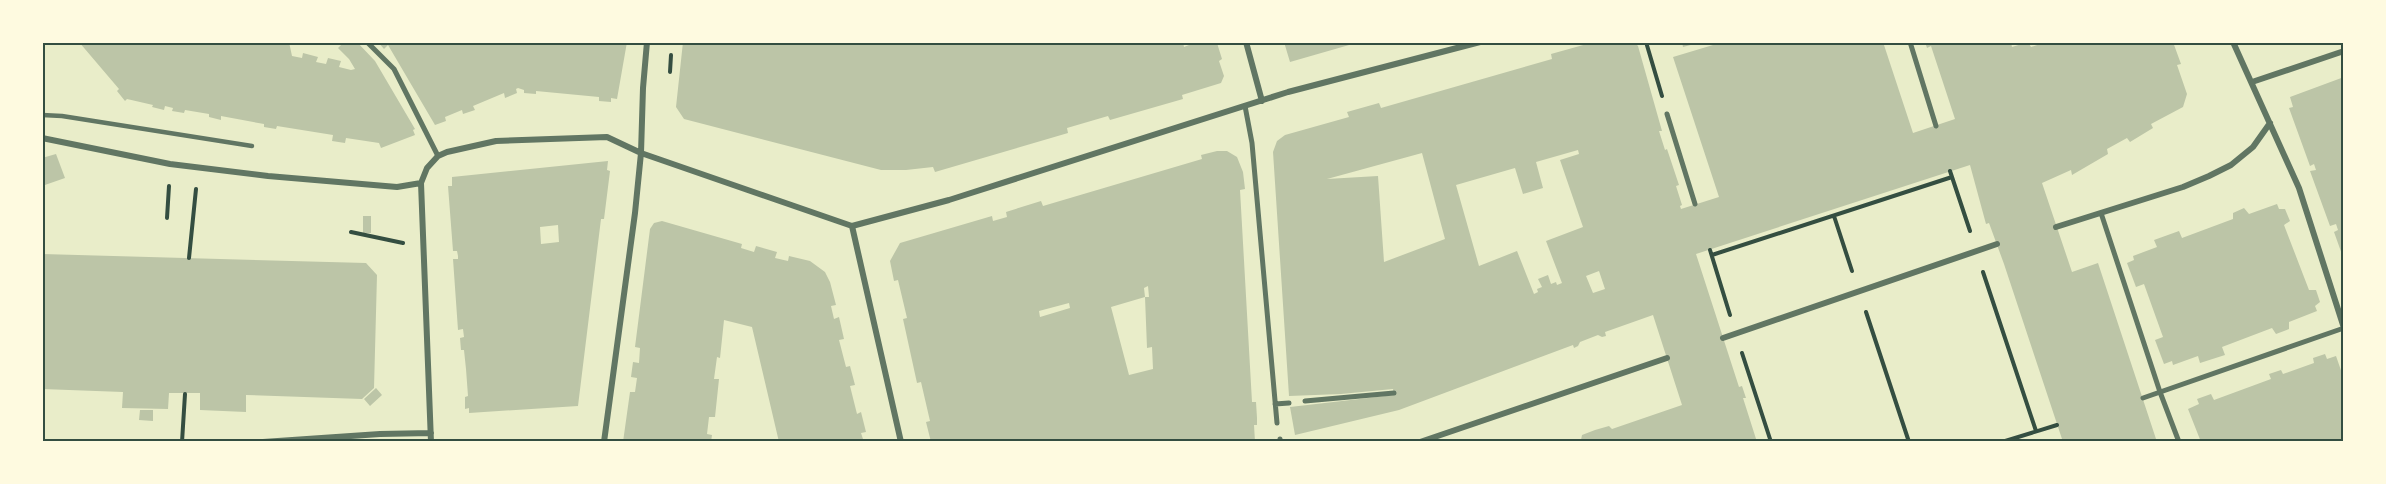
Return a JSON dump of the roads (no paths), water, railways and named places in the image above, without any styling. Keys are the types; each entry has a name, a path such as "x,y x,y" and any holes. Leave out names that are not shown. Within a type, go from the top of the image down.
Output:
{"street":[{"path":"367,42 394,69 438,156"},
{"path":"604,442 635,213 647,42"},
{"path":"1246,42 1262,101"},
{"path":"431,442 421,183 427,168 438,156 447,152 496,141 607,137 641,153 852,226 949,200 1262,101 1480,42"},
{"path":"1910,42 1936,126"},
{"path":"2143,398 2344,328 2298,188 2234,42"},
{"path":"2252,82 2344,51"},
{"path":"1245,106 1252,142 1277,423"},
{"path":"1667,114 1695,204"},
{"path":"2056,227 2183,187 2231,165 2253,147 2270,123"},
{"path":"42,138 170,164 268,176 397,187 421,183"},
{"path":"2102,213 2160,392 2179,442"},
{"path":"852,226 901,442"},
{"path":"1723,338 1997,244"},
{"path":"1420,442 1667,358"},
{"path":"1305,401 1394,393"},
{"path":"1275,404 1288,403"},
{"path":"263,442 431,433"}],"lane":[{"path":"42,115 62,116 252,147"}]}
